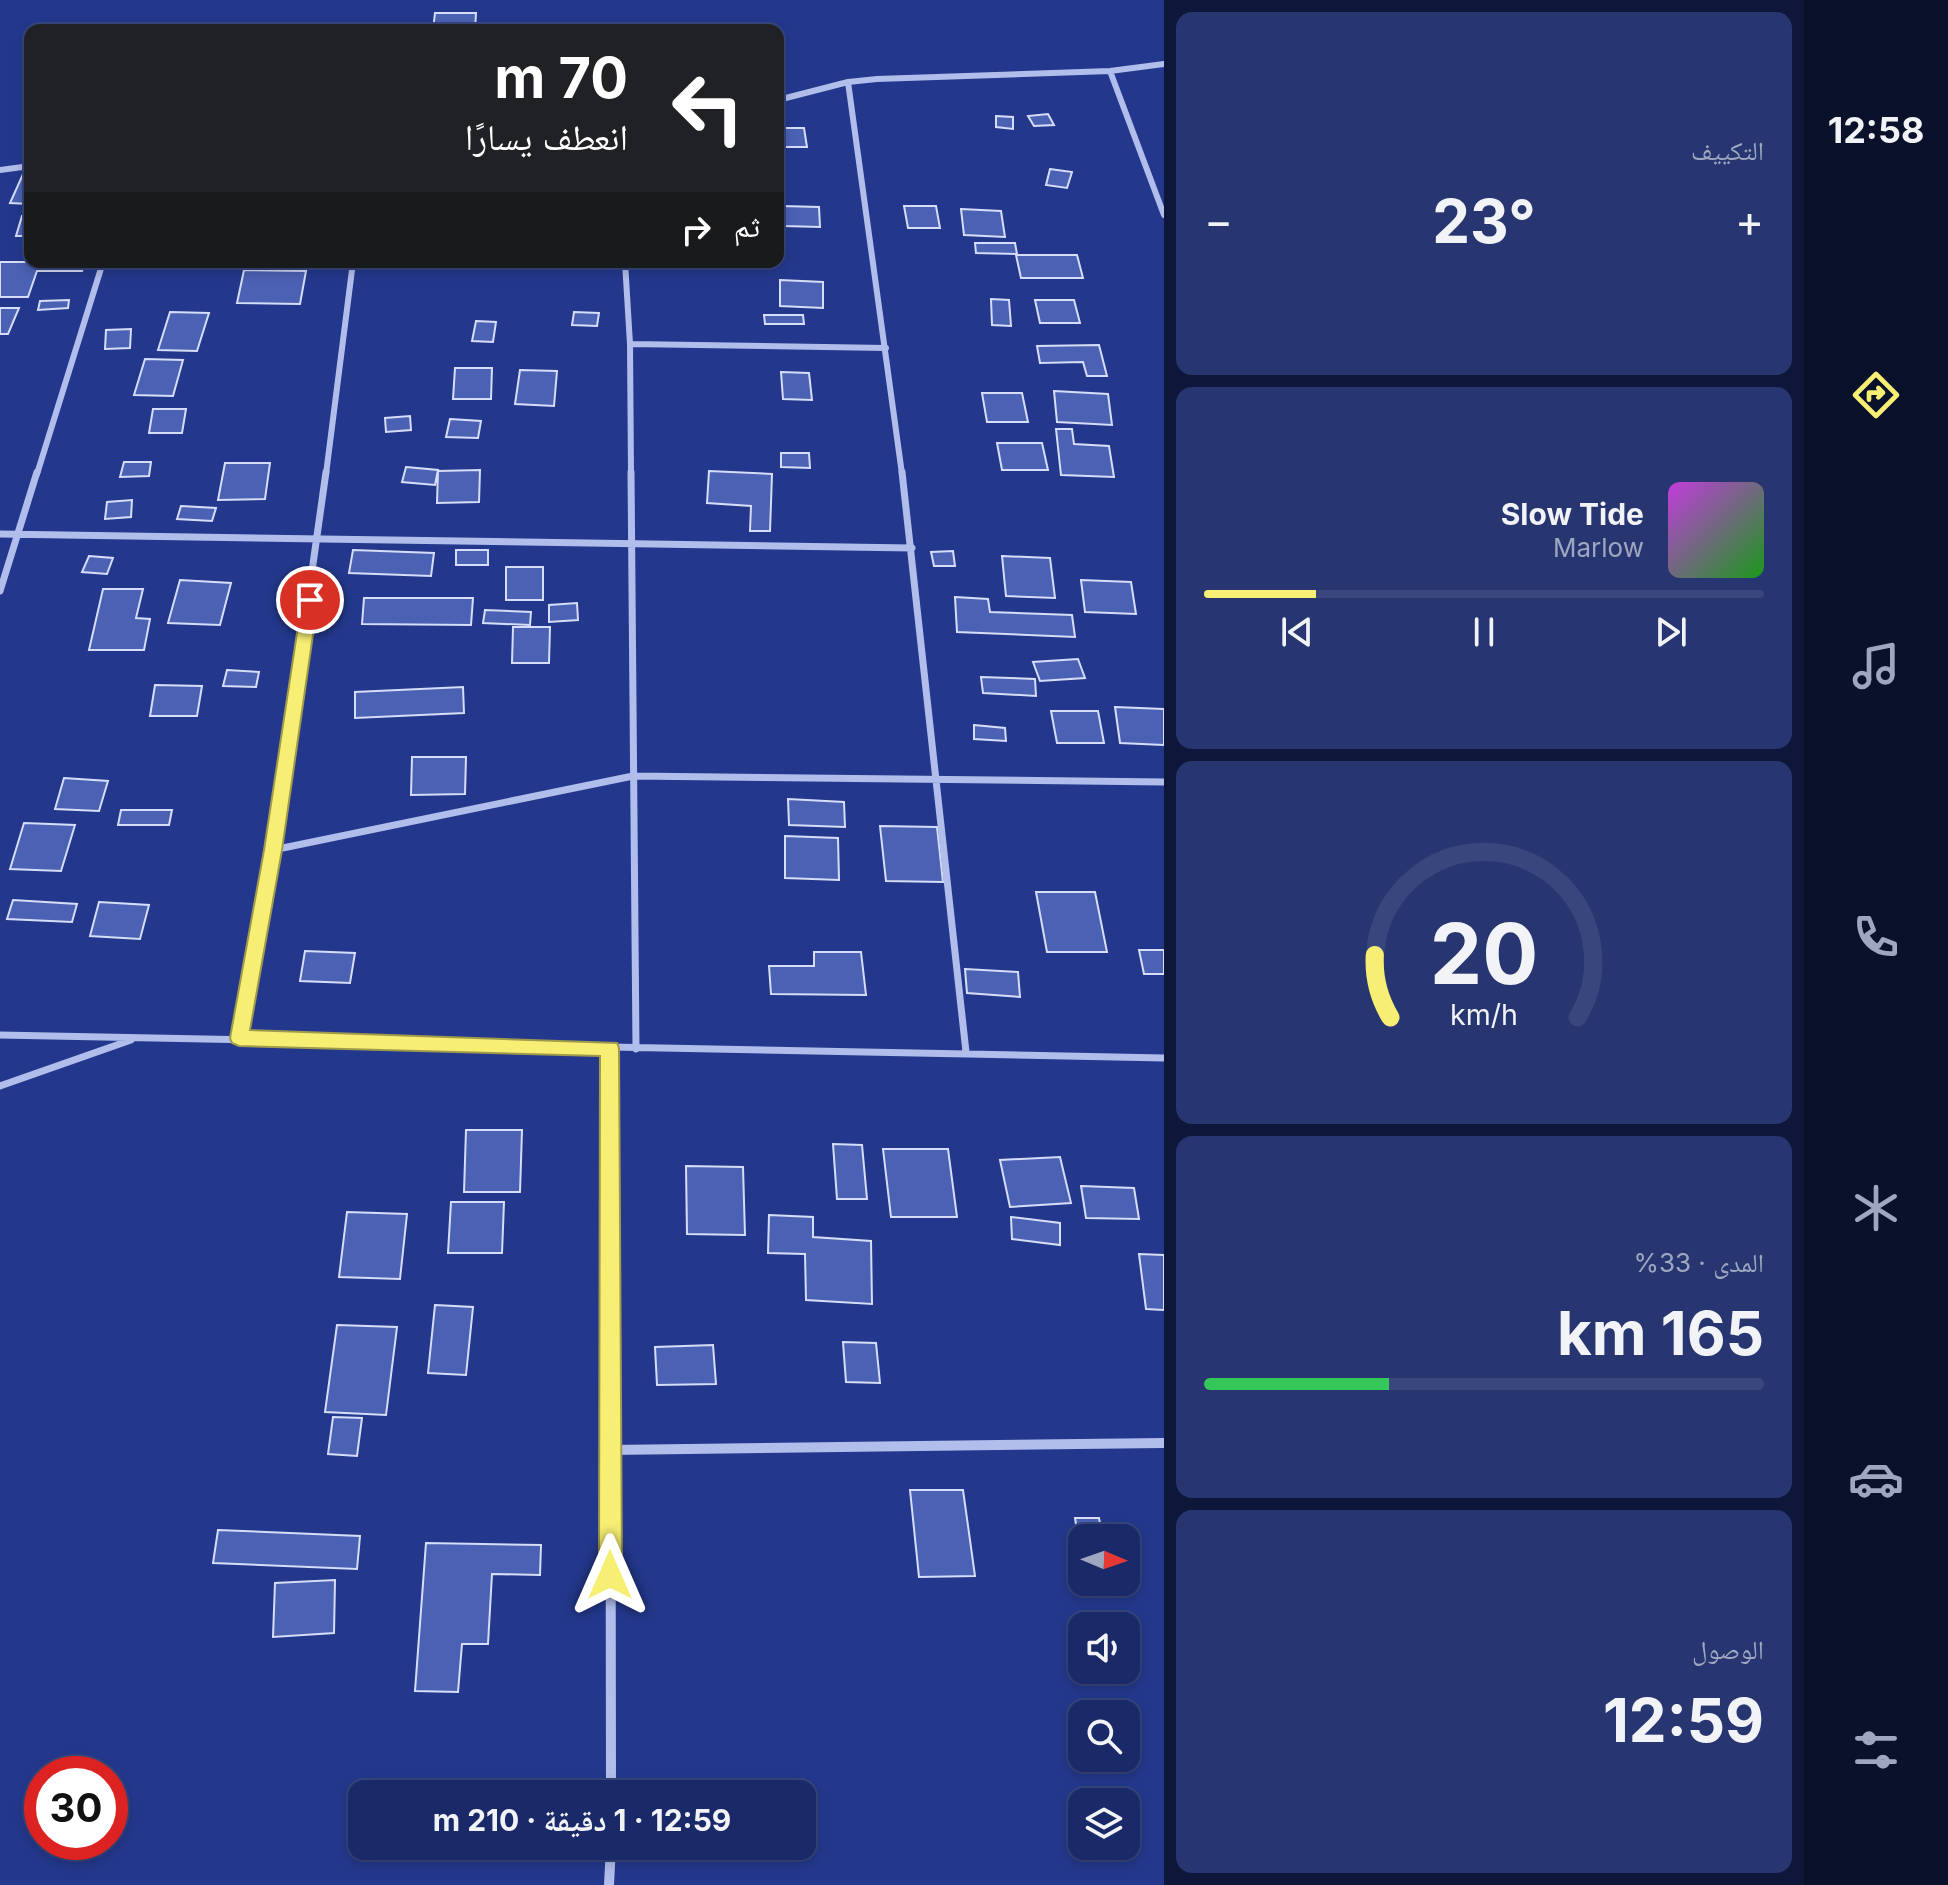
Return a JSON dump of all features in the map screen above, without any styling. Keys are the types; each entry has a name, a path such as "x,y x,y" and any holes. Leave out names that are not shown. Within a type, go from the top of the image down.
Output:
{"street":[{"path":"784,98 848,82 1110,71 1164,64"},
{"path":"1110,71 1162,199 1164,215"},
{"path":"848,82 912,548 966,1052"},
{"path":"0,170 24,167"},
{"path":"0,591 101,268"},
{"path":"239,1038 273,850 319,538 352,268"},
{"path":"625,268 630,344 636,1049"},
{"path":"630,344 886,348"},
{"path":"0,534 912,548"},
{"path":"273,850 633,776 1164,782"},
{"path":"0,1035 1164,1058"},
{"path":"0,1086 140,1037"},
{"path":"610,1048 611,1780"},
{"path":"610,1450 1164,1443"},
{"path":"609,1885 610,1860"}],"building":[{"path":"435,13 476,13 475,24 434,24"},
{"path":"1048,114 1054,125 1034,126 1028,116"},
{"path":"996,116 1013,117 1013,129 996,127"},
{"path":"784,128 804,128 807,147 784,147"},
{"path":"1050,169 1072,172 1067,188 1046,185"},
{"path":"23,174 24,174 24,204 10,203"},
{"path":"784,206 819,207 820,227 784,226"},
{"path":"904,206 936,206 940,228 908,228"},
{"path":"961,209 1001,211 1005,237 964,235"},
{"path":"22,216 24,236 16,236"},
{"path":"975,243 1015,243 1017,254 976,253"},
{"path":"1016,255 1077,255 1083,278 1021,278"},
{"path":"0,262 24,262 24,268 83,268 82,271 37,271 28,297 0,297"},
{"path":"244,270 306,271 300,304 237,303"},
{"path":"780,280 823,282 823,308 780,306"},
{"path":"991,299 1009,300 1011,326 992,325"},
{"path":"69,300 68,308 38,310 40,301"},
{"path":"1035,300 1074,300 1080,323 1040,323"},
{"path":"0,308 19,308 8,334 0,334"},
{"path":"170,312 209,313 197,351 158,350"},
{"path":"574,312 599,313 597,326 572,325"},
{"path":"764,315 803,315 804,324 765,324"},
{"path":"476,321 496,322 493,342 472,341"},
{"path":"131,329 130,348 105,349 106,330"},
{"path":"1099,345 1107,376 1087,376 1083,362 1040,363 1037,346"},
{"path":"145,359 183,360 173,396 134,395"},
{"path":"455,368 492,368 491,399 453,399"},
{"path":"520,370 557,371 554,406 515,404"},
{"path":"781,372 809,373 812,400 783,399"},
{"path":"1054,391 1108,394 1112,425 1057,422"},
{"path":"982,393 1022,393 1028,422 987,422"},
{"path":"153,409 186,409 182,433 149,433"},
{"path":"410,416 411,430 386,432 385,418"},
{"path":"450,419 481,421 478,438 446,437"},
{"path":"1056,429 1072,429 1074,444 1109,446 1114,477 1061,475"},
{"path":"997,443 1042,443 1048,470 1002,470"},
{"path":"781,453 809,453 810,468 781,467"},
{"path":"124,462 151,462 149,476 120,477"},
{"path":"225,463 270,463 265,499 218,500"},
{"path":"406,467 438,470 435,485 402,482"},
{"path":"480,470 479,502 437,503 438,471"},
{"path":"709,471 772,474 770,531 750,531 751,506 707,503"},
{"path":"132,500 131,517 105,519 107,502"},
{"path":"181,506 216,508 212,521 177,519"},
{"path":"353,550 434,553 431,576 349,573"},
{"path":"456,550 488,550 488,565 456,565"},
{"path":"953,551 955,566 934,566 931,552"},
{"path":"89,556 113,558 107,574 82,572"},
{"path":"1002,556 1050,558 1055,598 1006,596"},
{"path":"506,567 543,567 543,600 506,600"},
{"path":"180,580 231,583 220,625 168,623"},
{"path":"1081,580 1131,582 1136,614 1085,612"},
{"path":"103,589 143,589 136,618 150,619 144,650 89,650"},
{"path":"955,597 988,599 990,612 1072,615 1075,637 957,632"},
{"path":"364,598 473,598 471,625 362,624"},
{"path":"577,603 578,620 549,622 549,605"},
{"path":"485,610 531,612 530,625 483,623"},
{"path":"513,627 550,627 549,663 512,663"},
{"path":"1078,659 1085,678 1040,681 1033,662"},
{"path":"227,670 259,672 256,687 223,686"},
{"path":"981,677 1035,679 1036,696 983,693"},
{"path":"155,685 202,686 197,716 150,716"},
{"path":"463,687 464,713 355,718 355,692"},
{"path":"1115,707 1164,709 1164,745 1120,743"},
{"path":"1051,711 1098,711 1104,743 1057,743"},
{"path":"974,725 1005,728 1006,741 974,739"},
{"path":"412,757 466,757 465,794 411,795"},
{"path":"64,778 108,781 99,811 55,809"},
{"path":"788,799 844,802 845,827 789,825"},
{"path":"121,810 172,810 169,825 118,825"},
{"path":"24,823 75,825 61,871 10,869"},
{"path":"880,826 937,827 943,882 886,881"},
{"path":"785,836 838,838 839,880 785,878"},
{"path":"1036,892 1095,892 1107,952 1047,952"},
{"path":"13,900 77,904 72,922 7,919"},
{"path":"99,902 149,905 140,939 90,936"},
{"path":"1139,950 1164,950 1164,974 1144,974"},
{"path":"305,951 355,953 350,983 300,981"},
{"path":"814,952 861,952 866,995 771,994 769,966 814,966"},
{"path":"965,969 1018,972 1020,997 967,993"},
{"path":"466,1130 522,1130 520,1192 464,1192"},
{"path":"833,1144 862,1145 867,1199 837,1199"},
{"path":"883,1149 948,1149 957,1217 891,1217"},
{"path":"1060,1157 1071,1203 1010,1207 1000,1160"},
{"path":"686,1166 743,1167 745,1235 687,1234"},
{"path":"1081,1186 1134,1188 1139,1219 1086,1218"},
{"path":"451,1202 504,1202 502,1253 448,1253"},
{"path":"347,1212 407,1214 400,1279 339,1277"},
{"path":"769,1215 813,1217 813,1237 871,1241 872,1304 806,1300 805,1254 768,1253"},
{"path":"1011,1217 1060,1223 1060,1245 1012,1239"},
{"path":"1139,1254 1164,1255 1164,1310 1146,1309"},
{"path":"435,1305 473,1307 466,1375 428,1373"},
{"path":"337,1325 397,1327 386,1415 325,1412"},
{"path":"843,1342 876,1343 880,1383 846,1382"},
{"path":"713,1345 716,1384 657,1385 655,1347"},
{"path":"333,1417 362,1418 357,1456 328,1454"},
{"path":"910,1490 963,1490 975,1576 919,1577"},
{"path":"1075,1518 1099,1518 1100,1524 1076,1524"},
{"path":"218,1530 360,1536 357,1569 213,1563"},
{"path":"426,1543 541,1545 540,1575 492,1574 488,1644 462,1644 458,1692 415,1691"},
{"path":"335,1580 334,1633 273,1637 275,1583"}],"route":[{"path":"310,600 273,850 239,1038 610,1048 610,1575"}]}
